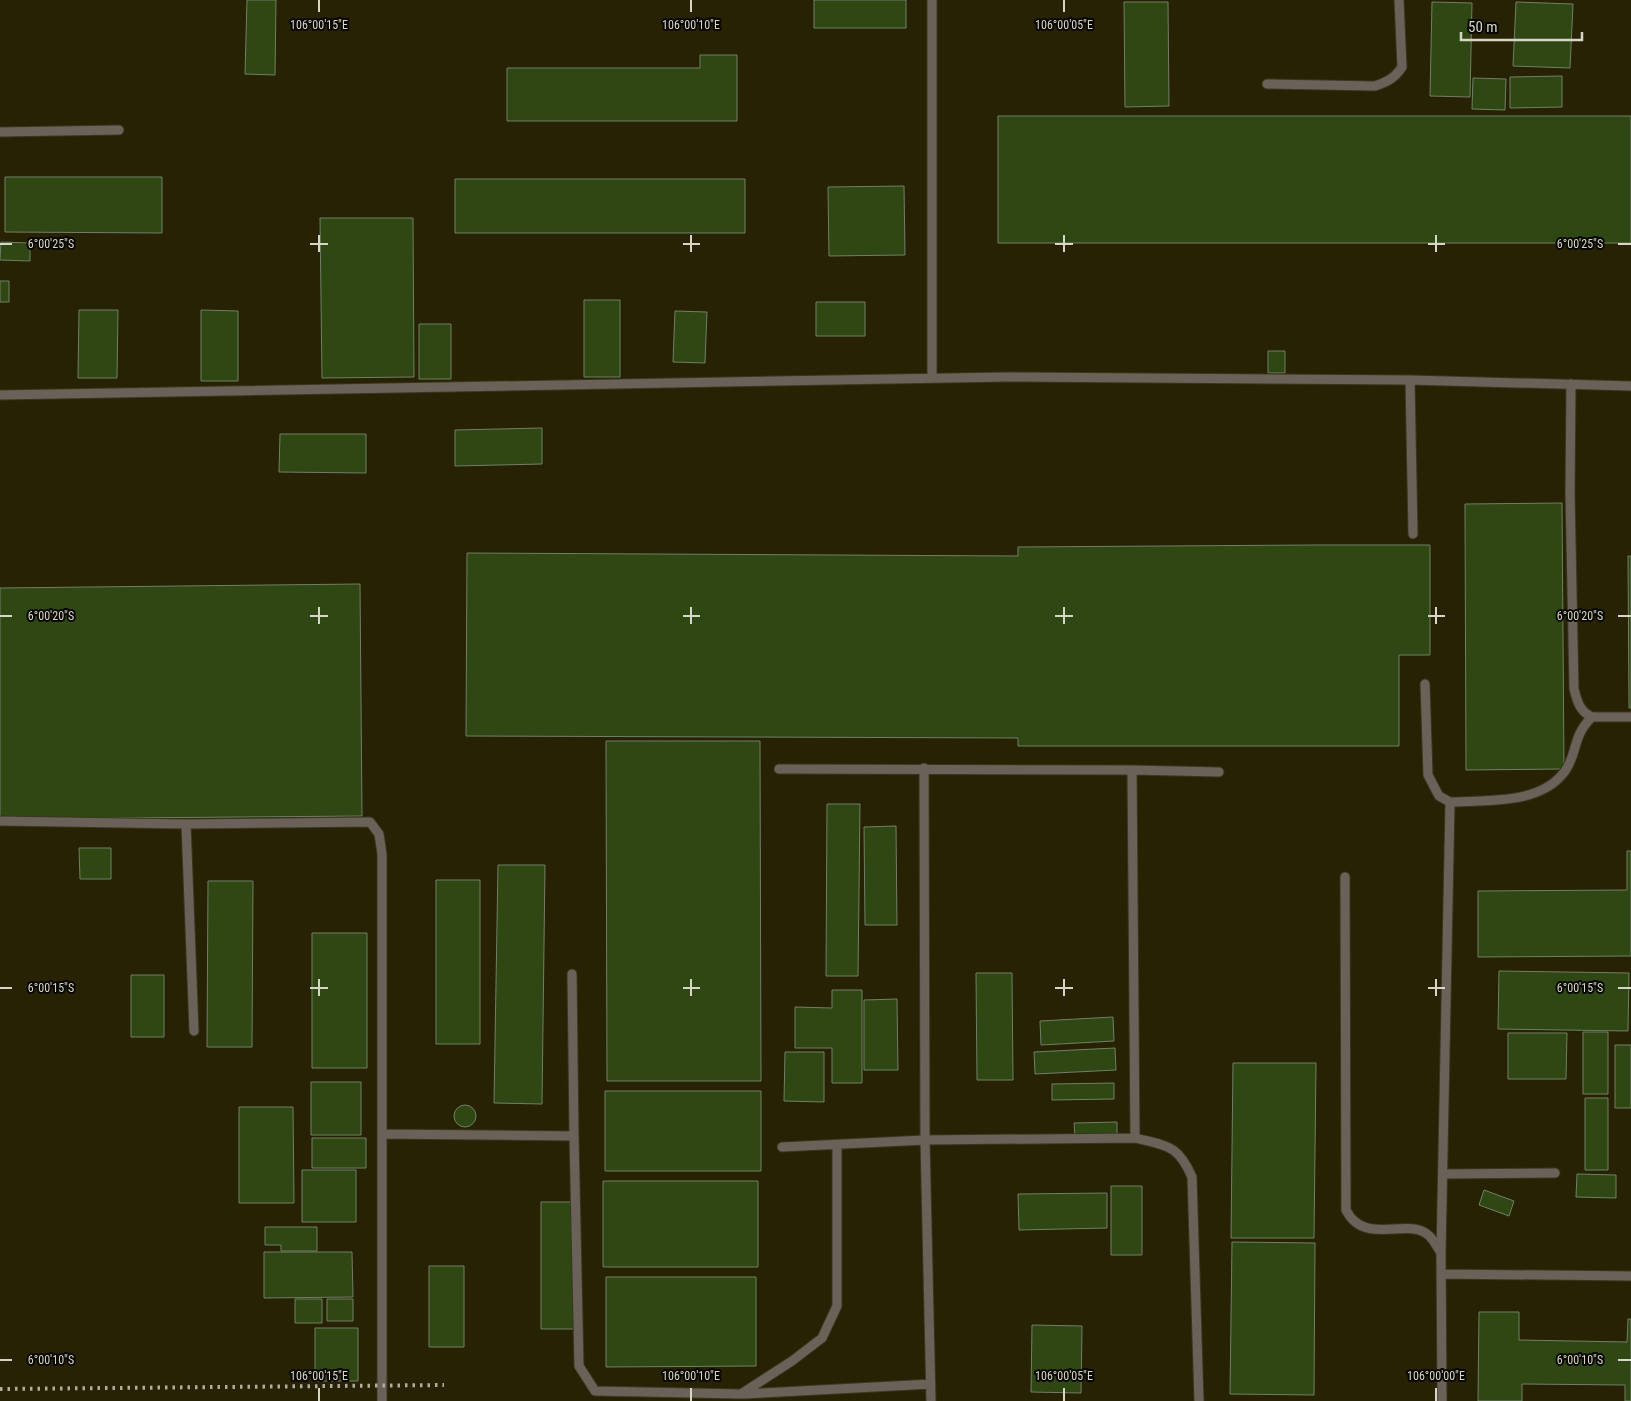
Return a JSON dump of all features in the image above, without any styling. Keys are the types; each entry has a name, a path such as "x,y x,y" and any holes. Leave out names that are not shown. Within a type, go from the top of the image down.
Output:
{"lane":[{"path":"932,0 932,378"},
{"path":"1267,84 1375,86 1392,78 1402,67 1399,0"},
{"path":"0,132 119,130"},
{"path":"0,395 932,378 1410,380 1631,386"},
{"path":"1410,380 1413,534"},
{"path":"1571,384 1570,493 1574,689 1585,714 1592,717 1631,716"},
{"path":"1425,684 1428,775 1439,796 1450,802 1496,800 1527,796 1549,786 1566,771 1578,735 1592,717"},
{"path":"924,768 925,1140 931,1401"},
{"path":"779,769 924,768 1219,772"},
{"path":"1132,770 1135,1138"},
{"path":"1442,1401 1442,1174 1450,802"},
{"path":"0,821 186,824 370,822 379,834 382,854 382,1401"},
{"path":"186,824 194,1031"},
{"path":"1345,877 1346,1210 1351,1220 1368,1229 1416,1231 1427,1234 1441,1253"},
{"path":"572,974 579,1366 595,1391 704,1398 741,1394 930,1384"},
{"path":"382,1134 574,1136"},
{"path":"782,1147 925,1140 1135,1138 1168,1146 1183,1158 1192,1177 1198,1401"},
{"path":"741,1394 792,1361 822,1338 837,1306 837,1145"},
{"path":"1442,1174 1556,1173"},
{"path":"1441,1274 1631,1276"}],"shaded area":[{"path":"0,0 1631,0 1631,1401 0,1401"}],"building":[{"path":"247,0 276,0 275,75 245,74"},
{"path":"814,0 906,0 906,28 814,28"},
{"path":"1124,2 1168,2 1169,106 1125,107"},
{"path":"1432,2 1472,3 1470,97 1430,96"},
{"path":"1516,2 1573,4 1570,68 1513,66"},
{"path":"700,55 737,55 737,121 507,121 507,68 700,68"},
{"path":"1562,76 1562,107 1510,108 1510,77"},
{"path":"1473,78 1506,79 1505,110 1472,109"},
{"path":"998,116 1631,116 1631,243 998,243"},
{"path":"5,177 162,177 162,233 5,232"},
{"path":"455,179 745,179 745,233 455,233"},
{"path":"904,186 905,255 829,256 828,187"},
{"path":"320,218 413,218 414,377 322,378"},
{"path":"1,242 30,243 30,261 0,260"},
{"path":"0,281 9,281 9,302 0,302"},
{"path":"584,300 620,300 620,377 584,377"},
{"path":"816,302 865,302 865,336 816,336"},
{"path":"79,310 118,310 117,378 78,378"},
{"path":"201,310 238,311 238,381 201,381"},
{"path":"675,311 707,312 705,363 673,362"},
{"path":"419,324 451,324 451,379 419,379"},
{"path":"1268,351 1285,351 1285,373 1268,373"},
{"path":"542,428 542,464 455,466 455,430"},
{"path":"280,434 366,434 366,473 279,472"},
{"path":"1562,503 1564,769 1466,770 1465,504"},
{"path":"1430,545 1430,655 1399,655 1399,746 1018,746 1018,738 466,736 467,553 1018,556 1018,547"},
{"path":"1628,556 1631,556 1631,708 1629,708"},
{"path":"360,584 362,816 0,819 0,588"},
{"path":"606,741 760,741 761,1081 607,1081"},
{"path":"827,804 860,804 858,976 826,976"},
{"path":"896,826 897,925 865,925 864,827"},
{"path":"79,848 111,848 111,879 80,879"},
{"path":"1627,851 1631,851 1631,956 1478,957 1478,891 1627,890"},
{"path":"498,865 545,865 542,1104 494,1103"},
{"path":"436,880 480,880 480,1044 436,1044"},
{"path":"208,881 253,881 252,1047 207,1047"},
{"path":"312,933 367,933 367,1068 312,1068"},
{"path":"1499,971 1629,973 1628,1031 1498,1029"},
{"path":"976,973 1012,973 1013,1080 977,1080"},
{"path":"131,975 164,975 164,1037 131,1037"},
{"path":"832,990 862,990 862,1083 832,1083 832,1048 795,1048 795,1007 832,1008"},
{"path":"897,999 898,1070 864,1070 864,1000"},
{"path":"1113,1017 1114,1041 1041,1045 1040,1021"},
{"path":"1583,1032 1608,1032 1608,1094 1583,1094"},
{"path":"1508,1033 1567,1033 1566,1079 1508,1079"},
{"path":"1615,1045 1631,1045 1631,1108 1615,1108"},
{"path":"1115,1048 1116,1070 1035,1074 1034,1052"},
{"path":"785,1052 824,1052 824,1102 784,1101"},
{"path":"1233,1063 1316,1063 1314,1238 1231,1238"},
{"path":"311,1082 361,1082 361,1135 311,1135"},
{"path":"1114,1083 1114,1099 1052,1100 1052,1084"},
{"path":"605,1091 761,1091 761,1171 605,1171"},
{"path":"1585,1098 1608,1098 1608,1170 1585,1170"},
{"path":"465,1105 473,1108 476,1116 473,1124 465,1127 457,1124 454,1116 457,1108"},
{"path":"239,1107 293,1107 294,1203 239,1203"},
{"path":"1117,1122 1117,1137 1075,1138 1074,1123"},
{"path":"312,1138 366,1138 366,1168 312,1168"},
{"path":"302,1170 356,1170 356,1222 302,1222"},
{"path":"1577,1174 1616,1175 1616,1198 1576,1197"},
{"path":"603,1181 758,1181 758,1267 603,1267"},
{"path":"1111,1186 1142,1186 1142,1255 1111,1255"},
{"path":"1484,1190 1514,1201 1509,1216 1479,1205"},
{"path":"1107,1193 1107,1228 1019,1230 1018,1194"},
{"path":"541,1202 574,1202 574,1329 541,1329"},
{"path":"265,1227 317,1227 317,1251 281,1251 281,1245 265,1245"},
{"path":"1232,1242 1315,1243 1314,1395 1230,1394"},
{"path":"264,1252 352,1252 353,1297 264,1298"},
{"path":"429,1266 464,1266 464,1347 429,1347"},
{"path":"606,1277 756,1277 756,1366 606,1367"},
{"path":"295,1299 322,1299 322,1323 295,1323"},
{"path":"327,1299 353,1299 353,1321 327,1321"},
{"path":"1479,1312 1519,1312 1519,1340 1627,1342 1628,1319 1631,1319 1631,1401 1625,1401 1625,1385 1522,1384 1522,1401 1478,1401"},
{"path":"1032,1325 1082,1326 1081,1393 1031,1392"},
{"path":"315,1328 358,1328 358,1381 315,1381"}],"railway":[{"path":"0,1389 444,1385"}]}
